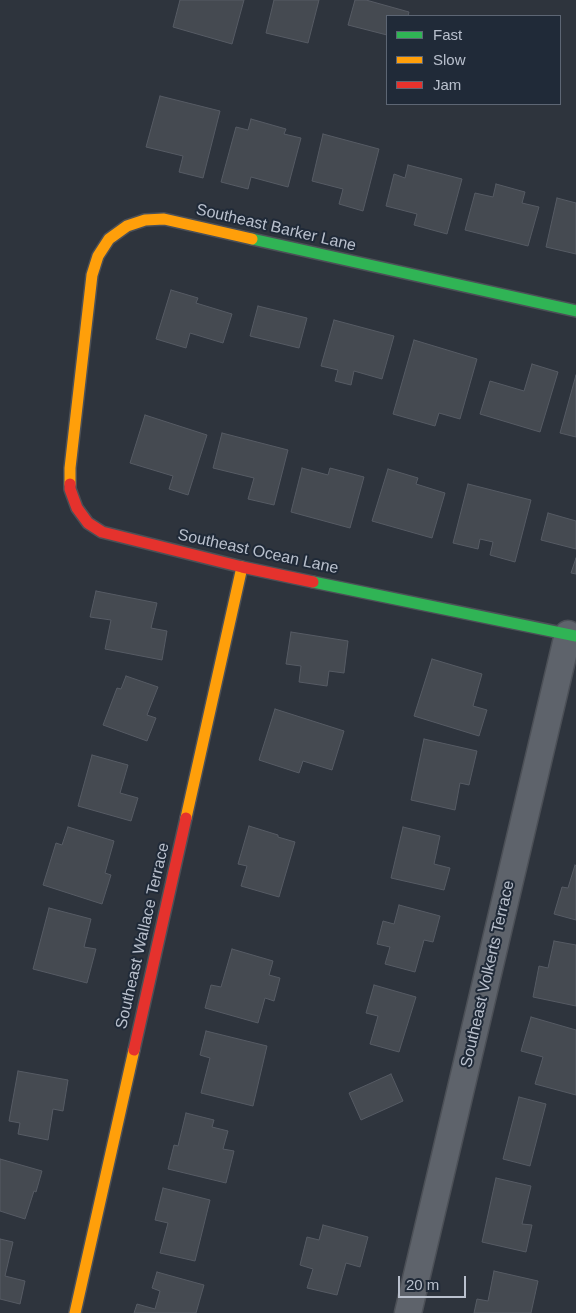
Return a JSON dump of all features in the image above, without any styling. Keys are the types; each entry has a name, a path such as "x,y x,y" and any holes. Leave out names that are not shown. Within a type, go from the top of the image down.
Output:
{"street":[{"name":"Southeast Barker Lane","path":"82,373 92,275 98,256 110,239 128,226 145,220 164,219 576,311"},
{"name":"Southeast Ocean Lane","path":"82,373 70,468 70,489 77,508 88,523 102,532 242,567 572,635"},
{"name":"Southeast Wallace Terrace","path":"75,1313 242,567"},
{"name":"Southeast Volkerts Terrace","path":"408,1313 572,635"}],"building":[{"path":"180,0 244,0 232,44 173,27"},
{"path":"274,0 319,0 308,43 266,33"},
{"path":"355,0 366,0 409,12 408,15 386,15 386,35 348,25"},
{"path":"160,96 220,111 203,178 179,172 183,156 146,147"},
{"path":"251,119 286,129 284,134 301,138 288,187 251,177 248,189 221,182 236,127 248,130"},
{"path":"323,134 379,149 363,211 339,204 343,189 312,181"},
{"path":"408,165 462,179 447,234 414,225 417,214 386,206 394,174 405,178"},
{"path":"496,184 525,192 522,203 539,207 528,246 465,230 475,193 493,197"},
{"path":"557,198 576,203 576,254 546,247"},
{"path":"171,290 198,298 196,303 232,314 223,343 190,333 186,348 156,339"},
{"path":"258,306 307,318 299,348 250,336"},
{"path":"334,320 394,336 382,379 354,371 351,385 335,381 338,370 321,366"},
{"path":"414,340 477,359 460,419 439,413 435,426 393,414"},
{"path":"532,364 558,372 540,432 480,414 490,381 524,391"},
{"path":"576,375 576,437 560,433"},
{"path":"145,415 207,435 188,495 169,489 173,476 130,463"},
{"path":"222,433 288,450 274,505 248,499 254,478 213,468"},
{"path":"302,468 328,475 330,468 364,477 350,528 291,512"},
{"path":"388,469 418,478 416,484 445,493 432,538 372,521"},
{"path":"468,484 531,500 515,562 490,555 493,542 480,539 478,549 453,543"},
{"path":"548,513 576,521 576,549 541,540"},
{"path":"576,558 576,574 571,573"},
{"path":"96,591 157,603 151,628 167,631 162,660 105,649 111,620 90,617"},
{"path":"291,632 348,641 344,673 329,671 327,686 299,682 301,666 286,664"},
{"path":"432,659 482,674 473,706 487,710 479,736 414,716"},
{"path":"126,676 158,687 147,715 156,718 147,741 103,725 117,688 121,689"},
{"path":"275,709 344,731 332,770 303,761 299,773 259,760"},
{"path":"424,739 477,751 469,785 460,783 455,810 411,800"},
{"path":"92,755 128,765 120,793 138,798 131,821 78,806"},
{"path":"249,826 295,842 279,897 241,886 247,866 238,864"},
{"path":"68,827 114,841 105,873 111,875 102,904 43,885 56,843 62,845"},
{"path":"403,827 440,836 434,864 450,868 444,890 391,878"},
{"path":"575,865 576,920 554,914 562,887 568,888"},
{"path":"399,905 440,916 433,942 424,940 415,972 385,964 390,947 377,944 383,921 394,924"},
{"path":"49,908 91,919 84,947 96,949 87,983 33,969"},
{"path":"554,941 576,945 576,1006 533,997 539,966 548,968"},
{"path":"232,949 273,961 269,975 280,978 274,1001 265,998 258,1023 205,1008 211,985 221,987"},
{"path":"374,985 416,997 399,1052 370,1044 378,1016 366,1013"},
{"path":"531,1017 576,1030 576,1095 535,1084 543,1057 521,1051"},
{"path":"206,1031 267,1046 253,1106 201,1093 210,1058 200,1055"},
{"path":"18,1071 68,1080 63,1111 53,1109 48,1140 18,1134 20,1123 9,1121"},
{"path":"391,1074 403,1101 361,1120 349,1093"},
{"path":"519,1097 546,1104 530,1166 503,1159"},
{"path":"186,1113 214,1120 212,1127 228,1131 223,1149 234,1151 226,1183 168,1169 174,1145 178,1146"},
{"path":"0,1159 42,1171 25,1219 0,1211"},
{"path":"496,1178 531,1186 522,1224 532,1225 526,1252 482,1242"},
{"path":"163,1188 210,1200 195,1261 160,1253 168,1223 155,1220"},
{"path":"323,1225 368,1237 360,1267 346,1263 337,1295 307,1288 313,1269 300,1265 307,1237 319,1240"},
{"path":"0,1239 13,1242 5,1276 25,1281 20,1304 0,1299"},
{"path":"494,1271 538,1281 531,1313 474,1313 477,1299 488,1301"},
{"path":"157,1272 204,1285 196,1313 134,1313 137,1304 155,1309 160,1291 152,1288"}],"traffic: fast":[{"path":"252,239 576,311"},
{"path":"313,582 576,636"}],"traffic: slow":[{"path":"70,484 70,468 92,275 98,256 109,239 127,226 145,220 164,219 252,239"},
{"path":"186,818 242,567"},
{"path":"75,1313 134,1050"}],"traffic: jam":[{"path":"70,484 77,508 88,523 102,532 242,567 313,582"},
{"path":"134,1050 186,818"}]}
